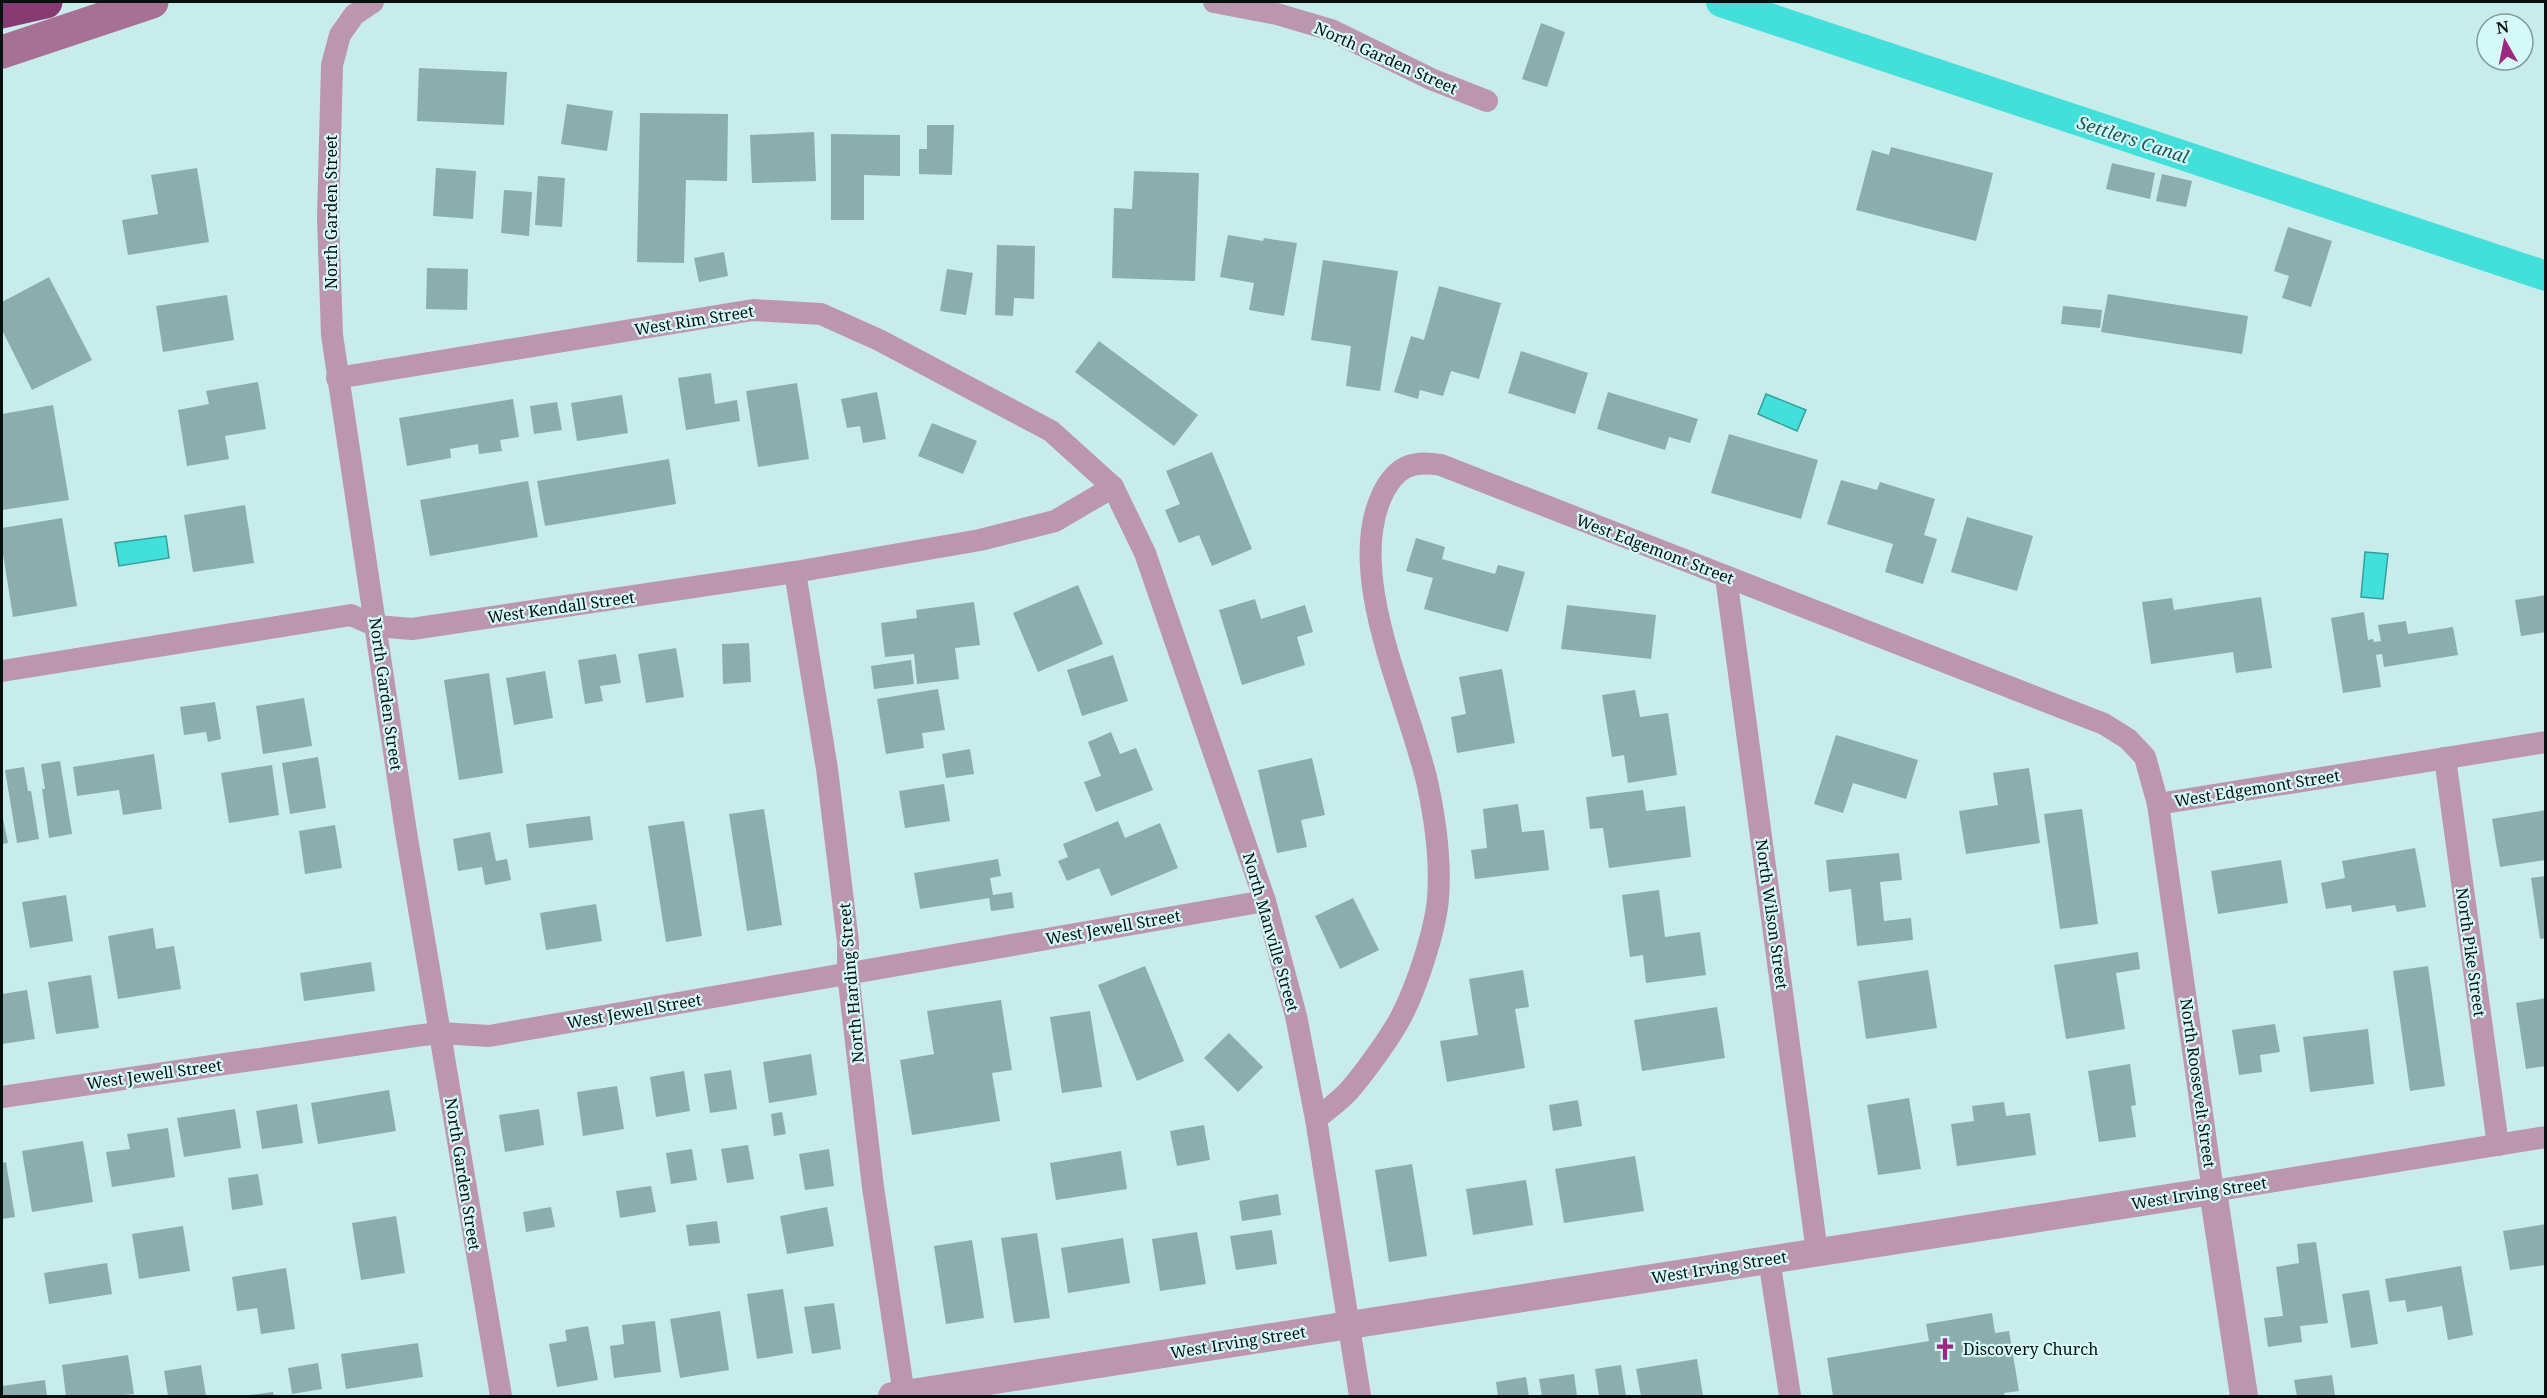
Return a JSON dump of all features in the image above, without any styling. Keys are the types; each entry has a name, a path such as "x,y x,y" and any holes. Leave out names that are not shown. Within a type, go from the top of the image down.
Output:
{"highway":[{"path":"2,12 46,2"}],"main road":[{"path":"2,52 152,2"}],"street":[{"name":"North Garden Street","path":"373,2 354,15 340,35 332,65 328,218 332,335 406,832 501,1396"},
{"name":"North Garden Street","path":"1214,2 1276,14 1331,30 1431,79 1487,101"},
{"name":"West Rim Street","path":"337,378 753,310 821,314 879,340 1051,431 1113,487"},
{"name":"West Edgemont Street","path":"1316,1119 1353,1088 1402,1016 1426,953 1438,900 1438,841 1428,784 1377,611 1369,556 1374,511 1389,482 1403,467 1423,462 1441,465 2104,724 2128,739 2145,757 2158,804 2546,742"},
{"name":"West Kendall Street","path":"2,671 351,615 376,626 412,629 795,572 980,540 1055,521 1113,487"},
{"name":"North Manville Street","path":"1113,487 1145,553 1264,901 1296,1016 1316,1119 1360,1396"},
{"name":"North Harding Street","path":"795,572 827,769 848,942 848,974 898,1396"},
{"name":"North Wilson Street","path":"1726,577 1817,1252"},
{"name":"North Pike Street","path":"2445,758 2498,1145"},
{"name":"North Roosevelt Street","path":"2158,804 2244,1396"},
{"name":"West Jewell Street","path":"2,1096 440,1033 489,1036 1264,901"},
{"name":"West Irving Street","path":"898,1396 2546,1137"},
{"path":"1769,1259 1790,1396"}],"water":[{"path":"1766,394 1806,410 1797,431 1758,414"},
{"path":"166,536 169,558 119,566 115,543"},
{"path":"2365,552 2388,554 2383,599 2361,597"}],"building":[{"path":"1541,23 1565,32 1547,87 1522,79"},
{"path":"419,68 507,72 504,125 417,121"},
{"path":"567,104 613,111 607,151 561,144"},
{"path":"640,113 728,114 727,181 686,180 684,263 637,262"},
{"path":"927,125 954,125 952,175 919,174 919,149 927,149"},
{"path":"814,132 816,181 752,183 750,135"},
{"path":"831,134 900,135 900,176 864,175 864,220 831,220"},
{"path":"1891,147 1993,173 1976,241 1856,210 1872,150 1889,155"},
{"path":"2112,163 2155,173 2150,199 2106,189"},
{"path":"197,168 209,242 128,255 122,220 158,214 151,175"},
{"path":"436,168 476,171 473,219 433,216"},
{"path":"1134,171 1199,173 1195,281 1112,278 1114,208 1132,209"},
{"path":"2162,174 2192,181 2186,207 2156,201"},
{"path":"538,176 565,178 562,227 535,225"},
{"path":"504,190 532,192 529,236 501,233"},
{"path":"2288,227 2332,241 2311,307 2282,298 2289,276 2274,271"},
{"path":"1228,235 1263,241 1264,238 1297,243 1284,316 1249,310 1254,283 1220,277"},
{"path":"997,245 1035,246 1034,299 1014,298 1013,316 995,315"},
{"path":"724,252 728,276 699,282 694,258"},
{"path":"1323,260 1398,271 1380,391 1346,386 1351,346 1311,340"},
{"path":"427,268 468,269 467,310 426,309"},
{"path":"947,269 973,273 966,315 940,311"},
{"path":"49,277 92,360 32,390 2,330 2,302"},
{"path":"1439,286 1501,303 1479,379 1451,371 1443,396 1420,390 1418,399 1394,392 1411,336 1424,340"},
{"path":"2108,294 2248,316 2242,354 2101,332"},
{"path":"227,295 234,340 163,352 156,306"},
{"path":"2063,306 2102,310 2100,328 2061,324"},
{"path":"1099,341 1198,415 1174,446 1075,372"},
{"path":"1521,351 1588,373 1575,414 1508,393"},
{"path":"711,373 715,404 737,400 740,421 686,430 678,378"},
{"path":"258,382 266,429 225,436 229,459 187,466 178,410 209,404 206,391"},
{"path":"797,383 809,459 758,467 746,391"},
{"path":"877,392 886,439 863,443 860,426 847,428 841,399"},
{"path":"1608,392 1698,419 1690,443 1669,437 1665,450 1597,429"},
{"path":"622,395 628,433 577,441 571,403"},
{"path":"513,399 519,437 500,440 502,451 479,454 478,444 450,449 451,458 407,466 399,418"},
{"path":"557,402 562,430 534,434 530,406"},
{"path":"53,405 69,500 2,510 2,414"},
{"path":"932,423 977,441 963,474 918,456"},
{"path":"1729,434 1818,460 1801,519 1711,493"},
{"path":"1212,452 1252,549 1212,566 1199,535 1179,543 1165,510 1180,504 1166,471"},
{"path":"669,459 676,504 545,526 537,481"},
{"path":"1841,480 1877,490 1880,482 1935,499 1924,535 1937,539 1923,584 1885,572 1893,544 1827,524"},
{"path":"528,481 538,537 430,556 420,500"},
{"path":"245,505 254,563 193,572 184,515"},
{"path":"1967,517 2033,536 2017,591 1951,572"},
{"path":"62,518 77,606 13,617 2,548 2,528"},
{"path":"1416,538 1445,547 1442,559 1495,574 1498,565 1525,572 1508,632 1424,609 1433,578 1406,571"},
{"path":"1078,585 1103,644 1038,672 1013,613"},
{"path":"2546,595 2546,632 2521,636 2515,600"},
{"path":"2261,597 2272,668 2236,673 2233,652 2151,664 2142,602 2172,598 2174,610"},
{"path":"1255,599 1261,619 1305,605 1313,632 1297,637 1305,665 1242,685 1219,610"},
{"path":"974,602 980,645 955,648 959,679 917,684 914,654 885,657 881,623 917,618 916,610"},
{"path":"1567,605 1656,615 1651,659 1561,649"},
{"path":"2364,612 2368,640 2381,641 2378,625 2406,621 2408,634 2453,627 2458,655 2384,667 2382,654 2376,655 2381,687 2343,693 2331,618"},
{"path":"749,643 751,682 723,684 722,644"},
{"path":"676,648 684,697 646,703 638,654"},
{"path":"616,654 621,683 600,686 603,701 585,704 578,660"},
{"path":"1113,655 1128,701 1082,716 1067,670"},
{"path":"911,660 914,684 874,689 871,666"},
{"path":"1502,669 1515,743 1457,753 1451,717 1466,714 1459,677"},
{"path":"545,671 553,718 514,725 506,678"},
{"path":"489,673 503,773 459,780 444,680"},
{"path":"938,689 945,730 922,733 924,748 886,754 877,699"},
{"path":"1635,690 1640,717 1668,713 1677,775 1628,783 1624,755 1612,757 1602,695"},
{"path":"304,698 312,746 263,754 256,706"},
{"path":"215,702 221,739 208,742 206,732 184,735 180,707"},
{"path":"1111,732 1120,754 1136,748 1153,790 1096,812 1084,782 1101,776 1088,742"},
{"path":"1836,735 1918,760 1906,799 1853,783 1843,813 1814,804"},
{"path":"970,749 974,774 946,778 942,754"},
{"path":"154,754 162,809 123,815 119,790 77,796 73,767"},
{"path":"318,757 326,808 290,814 282,763"},
{"path":"1312,758 1325,815 1301,820 1307,847 1277,853 1258,770"},
{"path":"60,761 72,834 49,838 41,764"},
{"path":"272,765 279,815 229,823 221,773"},
{"path":"24,767 28,791 31,791 39,839 17,843 5,770"},
{"path":"2029,768 2040,843 1966,854 1959,811 1998,805 1993,773"},
{"path":"944,784 950,821 905,828 899,791"},
{"path":"1643,790 1646,811 1685,806 1691,857 1609,868 1603,828 1590,829 1586,797"},
{"path":"1518,804 1522,832 1544,830 1549,870 1475,879 1471,850 1487,848 1483,809"},
{"path":"764,809 782,925 747,931 729,814"},
{"path":"2082,809 2098,924 2060,929 2044,814"},
{"path":"2546,810 2546,860 2500,867 2492,819"},
{"path":"2,814 8,843 2,844"},
{"path":"590,816 593,840 529,848 526,824"},
{"path":"684,821 702,936 666,942 648,826"},
{"path":"1118,821 1125,838 1160,823 1178,868 1111,896 1099,868 1067,881 1058,861 1068,857 1063,844"},
{"path":"335,825 342,868 305,874 299,831"},
{"path":"490,832 496,861 507,859 511,880 485,885 482,867 458,871 453,839"},
{"path":"2415,848 2426,907 2397,912 2395,905 2352,912 2351,905 2326,909 2321,883 2345,878 2342,861"},
{"path":"1899,853 1902,880 1880,882 1884,921 1911,918 1913,940 1857,946 1851,889 1829,892 1826,860"},
{"path":"998,859 1001,876 990,878 993,895 1012,892 1014,908 991,911 989,898 920,909 914,873"},
{"path":"2281,860 2288,903 2218,914 2211,871"},
{"path":"2546,876 2546,938 2540,939 2531,878"},
{"path":"1659,890 1665,937 1700,932 1706,975 1646,983 1643,955 1630,957 1622,895"},
{"path":"66,895 73,941 30,948 22,902"},
{"path":"1353,898 1379,950 1340,969 1315,916"},
{"path":"596,904 602,941 546,950 540,913"},
{"path":"153,928 156,949 174,946 181,989 118,999 108,936"},
{"path":"2138,952 2140,969 2116,973 2125,1029 2066,1039 2054,965"},
{"path":"371,962 375,991 304,1001 300,973"},
{"path":"1145,966 1184,1061 1137,1081 1098,985"},
{"path":"2428,966 2445,1086 2410,1091 2393,971"},
{"path":"1523,970 1529,1007 1515,1009 1525,1068 1447,1082 1440,1041 1478,1035 1469,979"},
{"path":"1928,970 1937,1028 1866,1039 1858,981"},
{"path":"91,975 99,1028 56,1034 48,982"},
{"path":"27,990 35,1039 2,1044 2,994"},
{"path":"2546,998 2546,1066 2526,1069 2516,1003"},
{"path":"1001,1000 1012,1070 992,1073 1000,1121 912,1135 900,1060 934,1054 927,1011"},
{"path":"1717,1007 1725,1058 1642,1071 1634,1020"},
{"path":"1090,1011 1102,1087 1062,1093 1050,1017"},
{"path":"2275,1024 2280,1052 2260,1055 2262,1072 2239,1075 2232,1030"},
{"path":"2368,1029 2374,1084 2310,1092 2303,1037"},
{"path":"1229,1033 1263,1067 1238,1092 1204,1058"},
{"path":"811,1054 817,1095 769,1103 763,1062"},
{"path":"2130,1064 2136,1105 2131,1106 2136,1137 2099,1142 2088,1071"},
{"path":"731,1070 737,1109 710,1113 704,1074"},
{"path":"684,1071 690,1111 656,1117 650,1077"},
{"path":"617,1086 624,1129 583,1136 577,1092"},
{"path":"389,1090 396,1131 318,1144 311,1103"},
{"path":"1909,1098 1921,1169 1878,1175 1867,1105"},
{"path":"1578,1100 1582,1126 1553,1131 1549,1105"},
{"path":"2004,1102 2006,1116 2030,1113 2036,1155 1957,1166 1951,1124 1974,1121 1972,1106"},
{"path":"297,1104 303,1143 262,1149 256,1111"},
{"path":"235,1109 241,1148 184,1157 177,1118"},
{"path":"539,1109 544,1145 505,1152 499,1115"},
{"path":"782,1112 786,1134 774,1136 771,1114"},
{"path":"1204,1125 1210,1160 1177,1166 1170,1131"},
{"path":"168,1128 175,1177 112,1187 106,1152 130,1149 127,1134"},
{"path":"83,1141 93,1202 32,1212 22,1151"},
{"path":"748,1145 754,1179 727,1183 721,1149"},
{"path":"692,1149 697,1180 671,1184 666,1153"},
{"path":"829,1149 834,1186 805,1190 799,1154"},
{"path":"1121,1151 1127,1189 1056,1200 1050,1163"},
{"path":"1635,1156 1644,1211 1564,1223 1555,1169"},
{"path":"6,1162 15,1217 2,1219 2,1163"},
{"path":"1412,1164 1427,1256 1389,1262 1375,1170"},
{"path":"258,1174 263,1205 232,1210 228,1178"},
{"path":"1526,1180 1533,1225 1473,1235 1466,1189"},
{"path":"651,1186 656,1212 620,1218 616,1191"},
{"path":"1278,1194 1281,1215 1242,1221 1239,1201"},
{"path":"551,1207 555,1227 526,1232 523,1212"},
{"path":"827,1207 834,1246 787,1254 780,1216"},
{"path":"396,1216 405,1273 361,1280 352,1223"},
{"path":"717,1221 720,1243 689,1246 686,1225"},
{"path":"2546,1224 2546,1265 2510,1270 2503,1231"},
{"path":"183,1226 190,1271 139,1279 132,1234"},
{"path":"1272,1230 1277,1264 1236,1270 1230,1236"},
{"path":"1197,1232 1206,1284 1160,1291 1152,1239"},
{"path":"1037,1233 1050,1318 1014,1323 1001,1238"},
{"path":"1123,1238 1130,1283 1068,1293 1061,1248"},
{"path":"972,1240 984,1318 946,1324 934,1246"},
{"path":"2316,1242 2328,1323 2300,1326 2302,1342 2268,1347 2264,1318 2283,1316 2276,1267 2299,1263 2297,1244"},
{"path":"107,1263 112,1294 49,1304 44,1273"},
{"path":"2461,1266 2473,1335 2448,1340 2442,1306 2407,1312 2405,1300 2389,1302 2385,1279"},
{"path":"286,1268 295,1329 261,1334 257,1308 237,1311 232,1277"},
{"path":"783,1289 793,1353 757,1359 747,1294"},
{"path":"2369,1290 2378,1344 2351,1348 2342,1294"},
{"path":"834,1303 841,1349 812,1354 804,1307"},
{"path":"720,1311 729,1370 680,1378 670,1319"},
{"name":"Discovery Church","path":"1992,1313 1995,1333 2009,1331 2019,1391 2004,1393 2004,1396 1833,1396 1827,1358 1929,1341 1926,1324"},
{"path":"655,1321 661,1372 614,1378 610,1346 624,1344 622,1325"},
{"path":"588,1326 598,1380 557,1387 549,1344 567,1341 565,1330"},
{"path":"418,1343 423,1377 346,1389 341,1354"},
{"path":"128,1355 134,1394 66,1396 62,1365"},
{"path":"1697,1359 1703,1396 1641,1396 1636,1369"},
{"path":"318,1363 322,1389 292,1394 288,1368"},
{"path":"201,1365 206,1396 168,1396 164,1371"},
{"path":"1621,1365 1626,1396 1599,1396 1595,1369"},
{"path":"1574,1374 1577,1396 1542,1396 1539,1379"},
{"path":"2332,1375 2335,1396 2297,1396 2294,1380"},
{"path":"1526,1377 1529,1396 1498,1396 1496,1382"},
{"path":"45,1380 47,1396 2,1396 2,1386"},
{"path":"273,1392 274,1396 249,1395"}],"waterway":[{"name":"Settlers Canal","path":"1721,2 2546,276"}],"place":[{"name":"Discovery Church","path":"1945,1349"}]}
